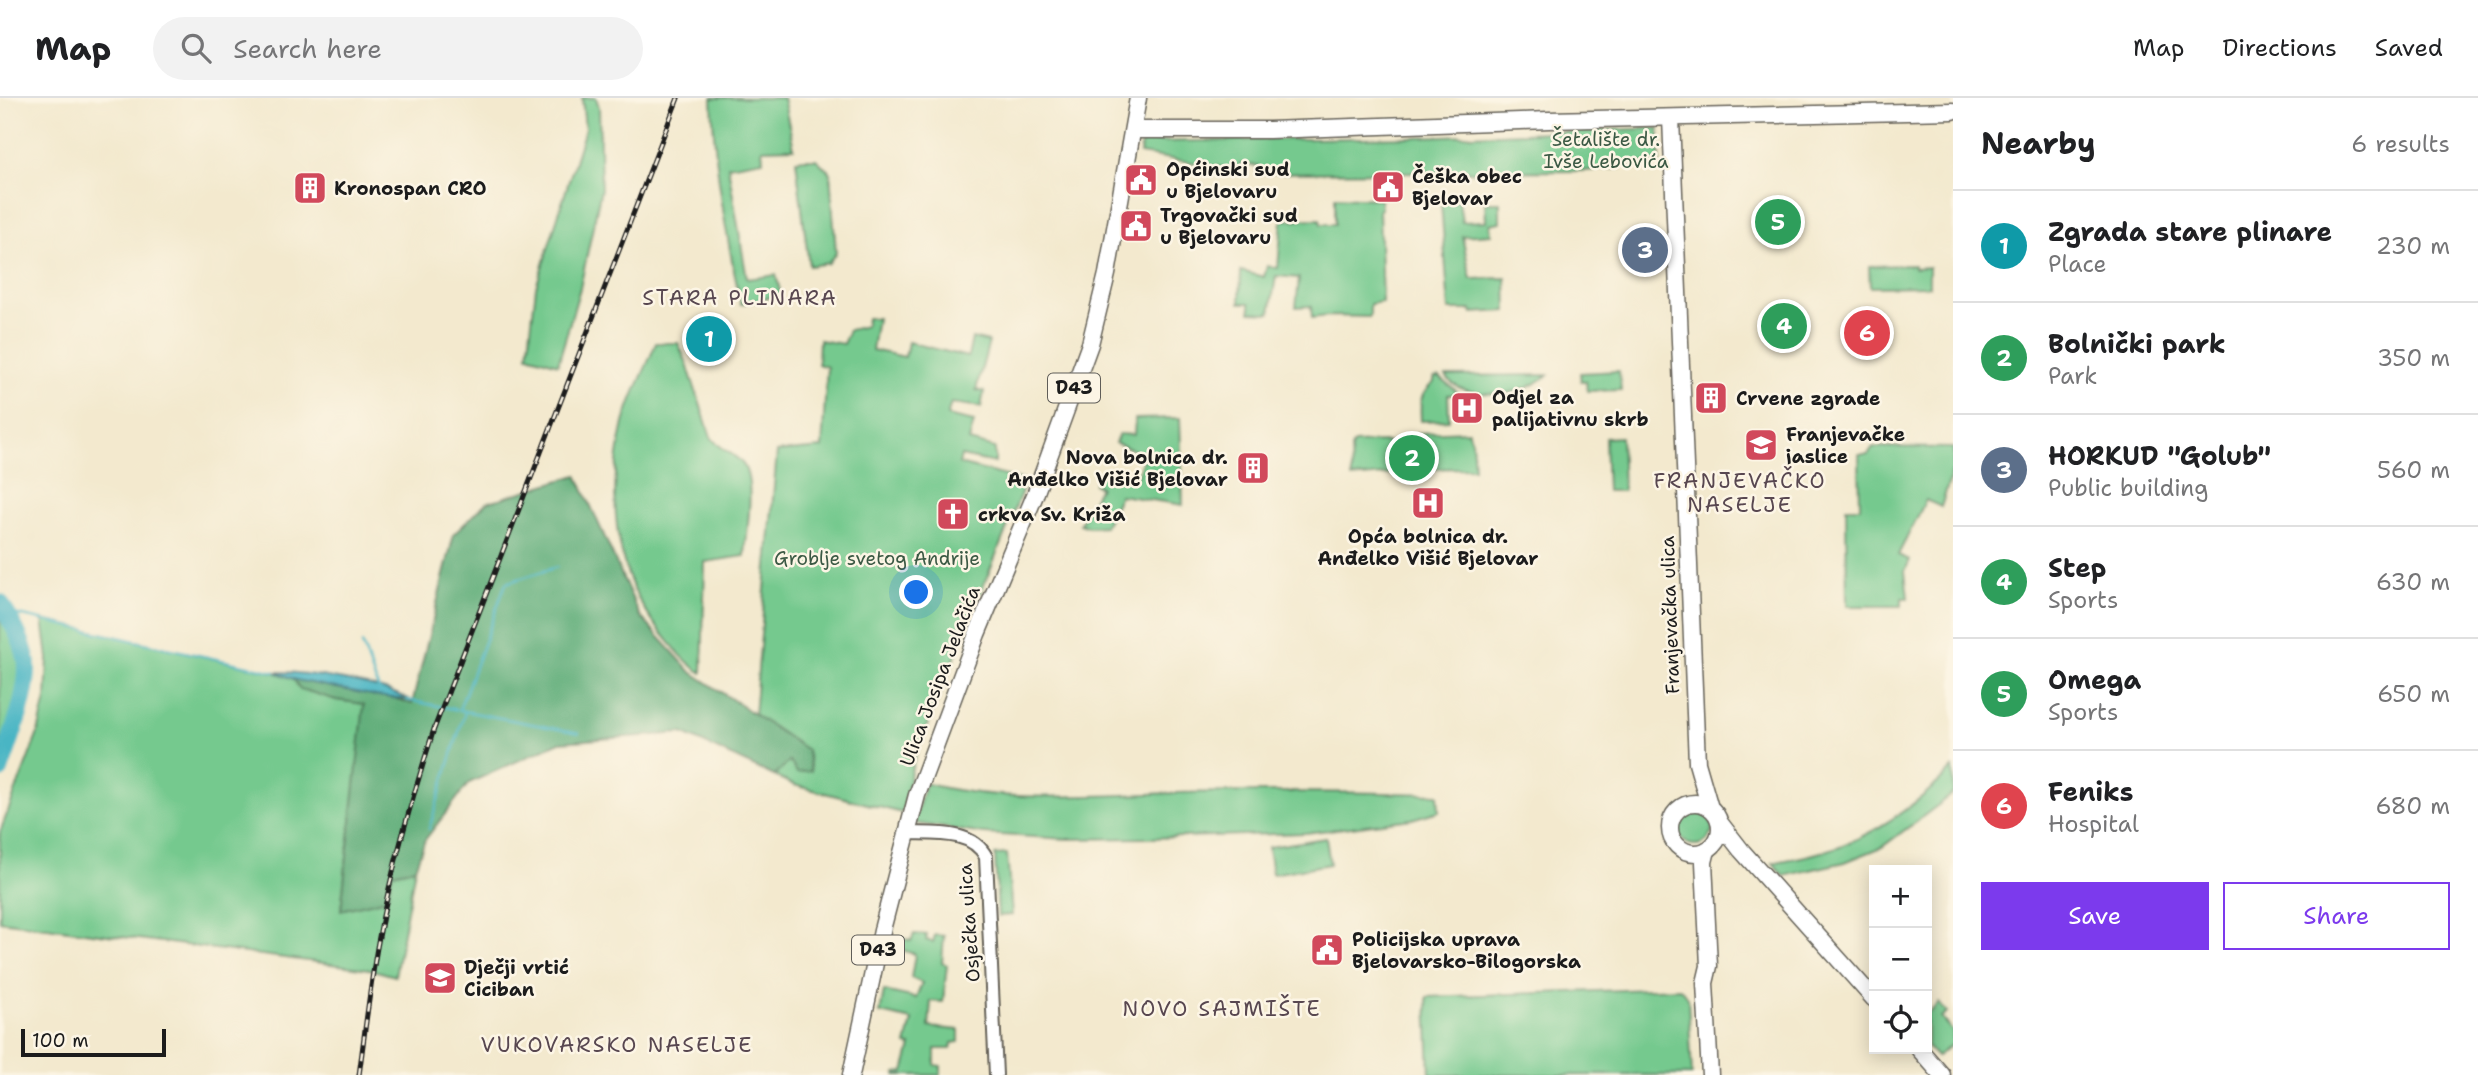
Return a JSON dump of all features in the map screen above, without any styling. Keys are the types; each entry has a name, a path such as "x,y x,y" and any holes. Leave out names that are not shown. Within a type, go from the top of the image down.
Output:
{"main road":[{"name":"Ulica Josipa Jelačića","path":"907,829 917,795 977,635 1035,495 1090,344 1107,274 1138,98"},
{"path":"1133,130 1269,130 1953,111"},
{"name":"Franjevačka ulica","path":"1671,118 1697,763 1691,797 1685,806"},
{"name":"Franjevačka ulica","path":"1697,763 1710,808"},
{"path":"1705,983 1700,969 1693,862 1671,833 1674,817 1685,806 1694,804 1710,808 1741,850 1869,993"},
{"path":"1710,1075 1705,983 1709,966 1704,862 1710,848 1718,839 1720,823"},
{"name":"D43","path":"851,1075 907,829"},
{"path":"1686,852 1699,853 1727,845 1741,850"},
{"path":"1923,1054 1942,1075"}],"street":[{"name":"Osječka ulica","path":"907,829 964,838 981,847 986,857 996,1075"}],"green space":[{"path":"582,98 596,98 599,107 601,189 580,288 558,364 528,355 536,287 585,129"},
{"path":"712,98 783,98 794,148 762,149 763,160 728,166 747,279 776,275 781,295 741,304 722,201"},
{"name":"Šetalište dr. Ivše Lebovića","path":"1659,128 1660,162 1622,164 1621,168 1583,171 1257,173 1258,166 1240,164 1238,170 1140,154 1141,144 1146,142 1415,137"},
{"path":"816,159 830,172 836,253 828,263 809,266 796,160"},
{"path":"1335,197 1380,199 1382,302 1370,304 1370,317 1312,318 1311,306 1296,307 1299,278 1276,276 1270,313 1250,312 1250,303 1240,303 1241,271 1264,277 1267,266 1278,268 1282,220 1320,219 1321,224 1335,224"},
{"path":"1459,201 1462,222 1486,221 1485,202 1500,202 1500,222 1490,224 1491,234 1462,236 1471,279 1506,278 1507,311 1472,313 1471,310 1449,310 1441,203"},
{"path":"1914,265 1914,268 1929,267 1929,286 1870,287 1869,266"},
{"name":"Groblje svetog Andrije","path":"867,318 877,318 872,350 905,357 908,342 968,357 972,338 989,342 976,390 984,392 981,407 951,403 947,416 974,422 969,441 995,448 995,463 961,456 959,464 1026,481 920,743 902,813 794,785 774,776 790,760 811,771 754,715 777,452 822,448 827,367 818,364 819,340 843,344 849,330 866,326"},
{"path":"656,343 678,343 711,437 741,462 749,480 745,556 705,562 702,673 680,654 645,610 623,560 618,533 616,478 624,423"},
{"path":"1619,371 1621,390 1587,391 1586,381 1581,381 1580,373"},
{"path":"1548,375 1524,389 1494,394 1460,388 1446,376"},
{"path":"1439,377 1460,394 1448,395 1449,420 1421,421 1423,395 1434,382 1434,378"},
{"path":"1180,418 1183,505 1120,495 1105,526 1089,527 1080,524 1100,487 1094,484 1099,474 1136,478 1145,454 1115,443 1119,434 1134,435 1135,419"},
{"path":"1468,431 1472,441 1474,468 1408,469 1395,474 1352,478 1351,448 1354,443 1387,442 1391,446 1420,433"},
{"path":"1621,437 1623,491 1607,491 1605,438"},
{"path":"1873,447 1953,448 1953,469 1941,507 1926,500 1898,555 1910,560 1905,571 1908,598 1902,598 1902,606 1847,606 1846,507 1860,507 1859,454 1868,454"},
{"path":"577,475 640,616 690,671 807,750 811,771 797,773 790,761 774,776 682,733 560,742 469,783 425,840 415,868 392,873 387,899 341,910 364,704 336,700 300,689 291,676 381,694 412,704 454,534 486,503"},
{"path":"0,603 21,644 26,660 26,675 24,690 0,747"},
{"path":"43,620 291,676 336,700 365,704 341,909 387,899 392,873 415,868 395,976 369,969 0,921 0,832 38,733 46,699 48,658"},
{"path":"1953,768 1953,793 1882,847 1845,862 1784,876 1773,863 1840,846 1876,829 1909,807"},
{"path":"925,783 984,794 1049,797 1241,792 1438,794 1439,811 1412,819 1306,833 1067,839 984,834 914,823"},
{"path":"1695,811 1707,816 1712,828 1707,840 1695,845 1683,840 1678,828 1683,816"},
{"path":"1326,838 1330,864 1272,874 1268,847"},
{"path":"1007,854 1012,915 998,916 995,855"},
{"path":"914,934 927,935 926,940 933,942 935,935 944,936 942,963 947,965 943,1002 931,1001 929,1027 959,1030 959,1042 952,1043 951,1049 935,1049 935,1065 941,1066 941,1075 896,1075 904,1072 911,1046 906,1045 912,1020 880,1013 884,991 916,998 922,983 911,978 915,954 894,948 897,937 911,941"},
{"path":"1680,988 1688,998 1692,1075 1430,1075 1427,997"},
{"path":"1939,1003 1947,1013 1941,1018 1953,1032 1953,1044 1936,1057 1932,1053 1932,1010"}],"water":[{"path":"275,672 344,680 382,689 410,700 296,680"}],"waterway":[{"path":"459,710 506,583 557,567"},
{"path":"0,603 22,643 27,670 19,714 0,770"},
{"path":"5,612 275,672"},
{"path":"362,644 379,690"},
{"path":"407,700 579,733"},
{"path":"429,829 465,712"}],"railway":[{"path":"359,1075 383,915 403,834 434,729 678,98"}],"place":[{"name":"Općinski sud u Bjelovaru","path":"1141,180"},
{"name":"Češka obec Bjelovar","path":"1388,187"},
{"name":"Kronospan CRO","path":"310,188"},
{"name":"Omega","path":"1778,222"},
{"name":"Trgovački sud u Bjelovaru","path":"1136,226"},
{"name":"HORKUD \"Golub\"","path":"1645,250"},
{"name":"Step","path":"1784,326"},
{"name":"Feniks","path":"1867,333"},
{"name":"Zgrada stare plinare","path":"709,339"},
{"name":"Crvene zgrade","path":"1711,398"},
{"name":"Odjel za palijativnu skrb","path":"1467,408"},
{"name":"Franjevačke jaslice","path":"1761,445"},
{"name":"Bolnički park","path":"1412,458"},
{"name":"Nova bolnica dr. Anđelko Višić Bjelovar","path":"1253,468"},
{"name":"Opća bolnica dr. Anđelko Višić Bjelovar","path":"1428,503"},
{"name":"crkva Sv. Križa","path":"953,514"},
{"name":"Policijska uprava Bjelovarsko-Bilogorska","path":"1327,950"},
{"name":"Dječji vrtić Ciciban","path":"440,978"}],"district":[{"name":"STARA PLINARA","path":"740,298"},
{"name":"FRANJEVAČKO NASELJE","path":"1740,493"},
{"name":"NOVO SAJMIŠTE","path":"1222,1009"},
{"name":"VUKOVARSKO NASELJE","path":"617,1045"}]}
